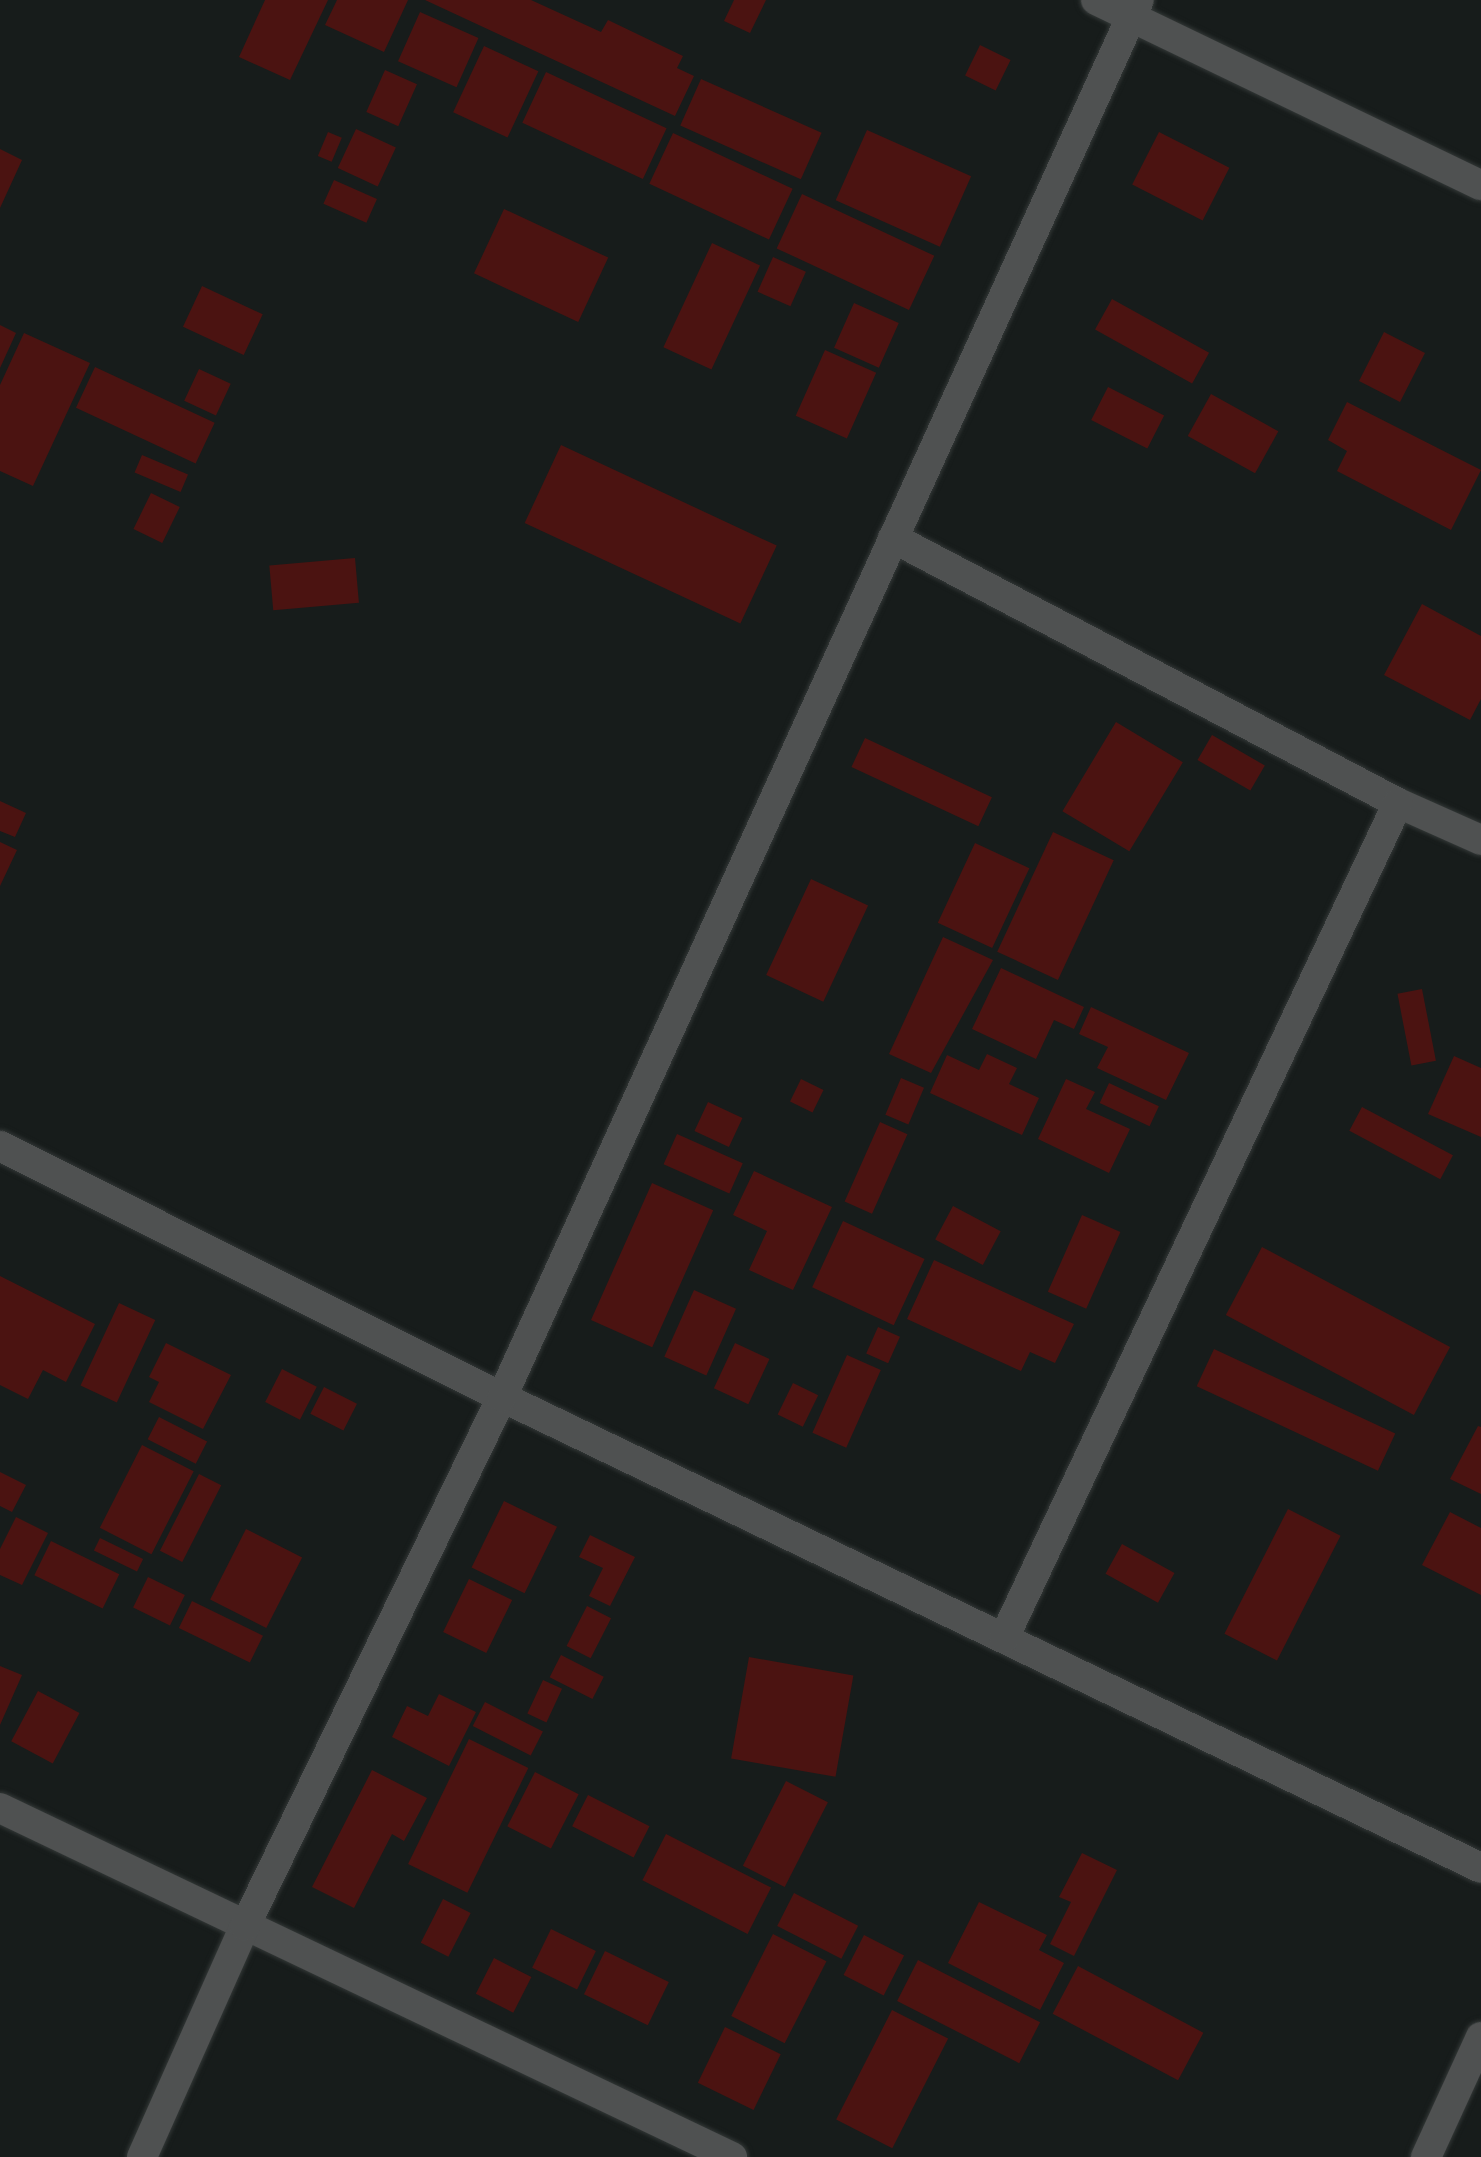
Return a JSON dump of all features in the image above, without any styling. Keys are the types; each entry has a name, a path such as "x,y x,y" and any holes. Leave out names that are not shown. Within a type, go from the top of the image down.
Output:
{"street":[{"path":"1096,0 1135,9 1481,185"},
{"path":"142,2157 245,1926 502,1397 1135,9"},
{"path":"893,538 1398,804 1481,840"},
{"path":"1004,1638 1398,804"},
{"path":"0,1146 502,1397 1481,1868"},
{"path":"0,1808 732,2157"},
{"path":"1426,2157 1481,2037"}],"building":[{"path":"265,0 328,0 290,80 239,57"},
{"path":"337,0 408,0 384,52 325,25"},
{"path":"425,0 531,0 601,32 608,20 683,56 677,68 694,76 675,116"},
{"path":"734,0 766,0 750,33 724,21"},
{"path":"420,12 478,38 457,87 398,61"},
{"path":"980,45 1011,60 996,90 965,76"},
{"path":"484,46 538,71 508,138 453,112"},
{"path":"385,70 417,84 398,126 366,112"},
{"path":"546,72 667,128 643,179 522,123"},
{"path":"701,79 822,133 801,179 680,126"},
{"path":"356,129 396,148 378,187 338,168"},
{"path":"867,130 971,176 940,247 836,200"},
{"path":"328,132 342,138 332,162 318,156"},
{"path":"1159,132 1229,168 1203,220 1132,185"},
{"path":"673,133 793,189 769,240 649,184"},
{"path":"0,149 22,160 0,208"},
{"path":"334,180 377,199 366,223 323,204"},
{"path":"802,194 934,256 909,310 777,248"},
{"path":"504,209 608,258 578,322 474,273"},
{"path":"712,243 760,265 711,370 663,347"},
{"path":"773,257 806,272 790,306 758,292"},
{"path":"202,286 263,314 244,355 183,327"},
{"path":"1112,299 1209,353 1192,383 1095,330"},
{"path":"854,303 899,323 879,368 834,348"},
{"path":"0,325 16,333 0,368"},
{"path":"1384,332 1425,353 1400,402 1359,381"},
{"path":"24,333 90,363 33,486 0,471 0,385"},
{"path":"825,350 876,373 847,439 796,416"},
{"path":"95,367 215,423 196,464 76,408"},
{"path":"199,369 231,384 216,416 184,401"},
{"path":"1108,387 1164,416 1147,449 1091,420"},
{"path":"1211,394 1278,431 1255,473 1188,436"},
{"path":"1347,402 1481,470 1451,530 1337,471 1347,451 1328,440"},
{"path":"561,445 777,546 740,624 525,523"},
{"path":"142,455 188,475 181,492 135,472"},
{"path":"151,493 180,507 162,543 133,529"},
{"path":"355,558 359,603 273,610 269,565"},
{"path":"1422,604 1481,636 1481,699 1470,720 1384,675"},
{"path":"1116,722 1183,762 1129,851 1062,811"},
{"path":"1212,735 1265,766 1250,791 1198,760"},
{"path":"865,738 992,797 978,826 851,767"},
{"path":"0,801 26,813 15,837 0,831"},
{"path":"1053,832 1114,860 1058,980 997,952"},
{"path":"0,842 17,850 0,886"},
{"path":"975,843 1029,868 992,948 938,923"},
{"path":"811,879 868,906 823,1002 766,975"},
{"path":"943,937 993,960 931,1073 889,1054"},
{"path":"1001,968 1084,1007 1074,1029 1054,1020 1036,1059 972,1029"},
{"path":"1422,989 1436,1061 1411,1065 1397,994"},
{"path":"1091,1007 1189,1053 1166,1100 1097,1068 1108,1047 1079,1034"},
{"path":"987,1054 1017,1068 1009,1084 1039,1098 1022,1135 930,1093 947,1055 979,1070"},
{"path":"1454,1056 1481,1068 1481,1137 1428,1114"},
{"path":"901,1078 924,1088 908,1125 885,1115"},
{"path":"801,1079 823,1090 813,1112 790,1101"},
{"path":"1066,1079 1095,1092 1086,1109 1130,1129 1109,1173 1038,1139"},
{"path":"1109,1083 1159,1106 1150,1126 1100,1103"},
{"path":"708,1102 742,1118 729,1147 694,1131"},
{"path":"1362,1107 1453,1155 1440,1179 1349,1131"},
{"path":"880,1122 907,1134 872,1214 845,1201"},
{"path":"677,1134 743,1163 729,1193 664,1164"},
{"path":"754,1171 832,1207 793,1290 749,1270 767,1231 733,1215"},
{"path":"652,1183 713,1210 652,1347 591,1320"},
{"path":"953,1206 1001,1231 983,1265 935,1240"},
{"path":"1082,1215 1120,1232 1086,1309 1048,1292"},
{"path":"843,1221 925,1259 894,1325 812,1287"},
{"path":"1262,1247 1450,1347 1414,1415 1226,1315"},
{"path":"934,1260 1074,1324 1055,1363 1030,1352 1021,1371 907,1319"},
{"path":"0,1276 95,1324 66,1382 43,1370 28,1399 0,1385"},
{"path":"694,1290 736,1309 706,1375 664,1357"},
{"path":"119,1303 155,1320 117,1402 81,1385"},
{"path":"878,1327 900,1337 888,1363 866,1353"},
{"path":"166,1343 231,1375 203,1429 149,1402 159,1382 149,1377"},
{"path":"735,1343 769,1359 748,1404 714,1388"},
{"path":"1214,1349 1395,1434 1378,1471 1197,1386"},
{"path":"847,1355 881,1370 846,1448 812,1433"},
{"path":"282,1369 317,1387 300,1420 265,1402"},
{"path":"793,1383 818,1395 803,1427 778,1414"},
{"path":"324,1387 357,1404 343,1431 310,1414"},
{"path":"159,1417 207,1442 196,1464 148,1439"},
{"path":"1478,1426 1481,1427 1481,1494 1450,1479"},
{"path":"142,1445 194,1471 151,1554 100,1528"},
{"path":"0,1472 26,1485 12,1512 0,1506"},
{"path":"199,1474 221,1485 182,1562 160,1551"},
{"path":"504,1501 557,1527 525,1593 472,1568"},
{"path":"1288,1509 1341,1536 1277,1661 1224,1634"},
{"path":"1450,1512 1481,1528 1481,1595 1422,1565"},
{"path":"16,1517 48,1533 22,1585 0,1575 0,1549"},
{"path":"246,1529 302,1558 266,1628 210,1599"},
{"path":"590,1535 635,1557 610,1606 589,1596 603,1568 579,1557"},
{"path":"100,1538 143,1559 137,1572 94,1551"},
{"path":"51,1541 119,1574 103,1608 34,1575"},
{"path":"1122,1544 1174,1573 1158,1603 1106,1574"},
{"path":"148,1577 185,1595 170,1626 133,1608"},
{"path":"469,1579 512,1600 486,1653 443,1632"},
{"path":"192,1601 263,1636 250,1663 179,1628"},
{"path":"587,1606 611,1618 591,1658 567,1646"},
{"path":"561,1655 604,1677 592,1699 550,1677"},
{"path":"749,1657 853,1675 836,1777 731,1758"},
{"path":"0,1666 22,1675 0,1725"},
{"path":"543,1680 562,1689 546,1722 527,1714"},
{"path":"38,1691 79,1713 53,1763 11,1741"},
{"path":"439,1694 476,1712 449,1766 392,1737 407,1706 428,1716"},
{"path":"485,1702 543,1732 531,1756 473,1726"},
{"path":"469,1739 528,1768 467,1893 408,1864"},
{"path":"372,1770 427,1798 404,1841 392,1834 354,1908 312,1887"},
{"path":"535,1772 579,1794 551,1849 507,1826"},
{"path":"786,1781 828,1802 785,1887 743,1866"},
{"path":"588,1795 649,1826 634,1858 572,1826"},
{"path":"666,1834 771,1888 748,1934 642,1880"},
{"path":"1082,1853 1117,1870 1074,1956 1050,1944 1071,1902 1059,1897"},
{"path":"794,1893 858,1926 841,1959 777,1926"},
{"path":"443,1899 471,1913 448,1957 421,1943"},
{"path":"979,1902 1047,1935 1039,1950 1064,1963 1040,2010 948,1963"},
{"path":"551,1929 596,1951 577,1990 532,1968"},
{"path":"773,1934 826,1961 785,2043 731,2016"},
{"path":"864,1935 904,1955 884,1996 844,1975"},
{"path":"605,1951 669,1982 648,2025 584,1994"},
{"path":"494,1958 531,1977 513,2013 476,1994"},
{"path":"918,1960 1040,2022 1019,2063 897,2001"},
{"path":"1078,1966 1203,2033 1178,2080 1053,2014"},
{"path":"892,2010 948,2039 892,2148 836,2120"},
{"path":"725,2027 781,2054 754,2110 698,2083"}]}
